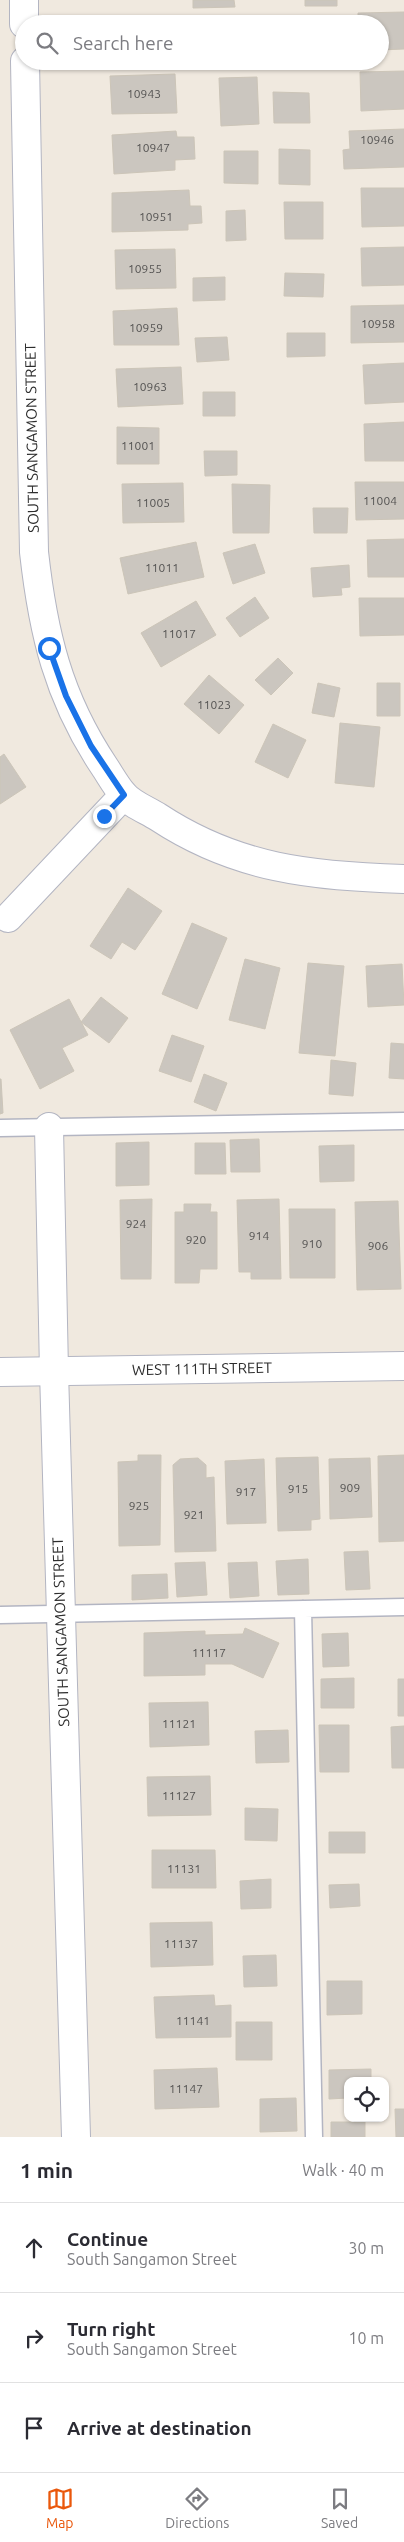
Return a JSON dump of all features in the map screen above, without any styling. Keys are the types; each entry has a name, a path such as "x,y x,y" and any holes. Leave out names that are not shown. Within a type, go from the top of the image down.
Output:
{"street":[{"path":"24,0 24,15"},
{"name":"SOUTH SANGAMON STREET","path":"25,70 34,552 40,606 49,648 66,696 91,746 124,795 176,829 213,847 277,868 337,877 404,879"},
{"path":"8,918 124,795"},
{"name":"SOUTH SANGAMON STREET","path":"49,1127 60,1614 76,2137"},
{"name":"WEST 111TH STREET","path":"0,1372 404,1366"}],"lane":[{"path":"0,1128 404,1121"},
{"path":"0,1615 404,1607"},
{"path":"303,1609 314,2137"}],"building":[{"path":"193,0 234,0 235,7 193,8"},
{"path":"305,0 337,0 337,6 305,6"},
{"path":"404,12 404,49 389,50 389,15 358,15 358,13"},
{"path":"404,71 404,109 361,111 360,72"},
{"path":"175,74 177,113 112,114 110,76"},
{"path":"257,77 259,124 221,126 219,78"},
{"path":"273,92 309,93 310,123 274,123"},
{"path":"404,129 404,167 344,169 343,150 350,149 349,131"},
{"path":"176,131 177,137 194,137 195,159 175,160 175,170 114,174 112,135"},
{"path":"279,149 310,150 310,185 279,184"},
{"path":"224,151 258,151 258,184 224,183"},
{"path":"361,188 404,188 404,226 362,227"},
{"path":"189,190 190,206 201,206 202,223 188,224 188,230 112,232 112,193"},
{"path":"284,202 323,202 323,239 285,239"},
{"path":"245,210 246,240 226,241 226,211"},
{"path":"404,247 404,285 362,286 361,248"},
{"path":"175,249 176,288 116,289 115,250"},
{"path":"285,273 324,274 323,297 284,296"},
{"path":"225,277 225,300 193,301 193,278"},
{"path":"404,305 404,342 351,343 351,306"},
{"path":"177,308 179,345 114,345 113,311"},
{"path":"287,333 325,333 325,356 287,357"},
{"path":"227,337 229,360 197,362 195,338"},
{"path":"404,363 404,402 365,404 363,365"},
{"path":"181,367 183,404 118,407 116,369"},
{"path":"203,392 235,392 235,416 203,416"},
{"path":"404,422 404,461 365,461 364,424"},
{"path":"117,427 159,428 159,464 117,464"},
{"path":"204,451 237,451 237,475 205,476"},
{"path":"355,482 404,482 404,519 356,520"},
{"path":"183,483 184,522 123,523 122,484"},
{"path":"232,484 270,485 269,533 233,533"},
{"path":"313,508 348,508 347,533 314,533"},
{"path":"404,539 404,577 368,577 367,540"},
{"path":"196,542 204,577 128,594 120,558"},
{"path":"255,544 265,573 233,584 223,553"},
{"path":"349,565 350,587 341,588 342,595 313,597 311,568"},
{"path":"255,597 269,618 240,637 226,618"},
{"path":"359,598 404,598 404,635 360,636"},
{"path":"196,601 216,635 161,667 141,633"},
{"path":"278,658 293,673 271,695 255,680"},
{"path":"209,675 244,705 219,734 184,704"},
{"path":"318,683 340,688 334,717 312,713"},
{"path":"377,683 400,683 400,716 377,716"},
{"path":"340,723 380,727 374,787 335,783"},
{"path":"273,724 306,740 288,778 255,762"},
{"path":"4,754 26,787 0,804 0,757"},
{"path":"128,888 162,911 135,950 122,942 111,959 90,946"},
{"path":"192,923 227,938 197,1009 162,994"},
{"path":"245,959 280,968 265,1029 229,1020"},
{"path":"308,963 344,966 335,1056 299,1053"},
{"path":"402,964 404,1005 368,1007 366,966"},
{"path":"101,997 128,1018 109,1043 81,1022"},
{"path":"69,999 88,1035 62,1048 74,1071 40,1089 10,1030"},
{"path":"172,1035 204,1046 191,1082 159,1071"},
{"path":"391,1043 404,1044 404,1079 389,1078"},
{"path":"331,1060 356,1063 353,1096 329,1094"},
{"path":"204,1074 227,1083 216,1111 194,1102"},
{"path":"0,1079 3,1113 0,1114"},
{"path":"259,1139 260,1172 231,1172 230,1140"},
{"path":"149,1142 149,1185 116,1186 116,1143"},
{"path":"195,1143 225,1143 226,1174 195,1174"},
{"path":"354,1145 354,1181 320,1182 319,1146"},
{"path":"152,1199 151,1279 121,1279 120,1200"},
{"path":"279,1199 281,1279 251,1279 251,1272 239,1272 237,1200"},
{"path":"398,1201 401,1289 357,1290 355,1202"},
{"path":"184,1204 211,1204 210,1212 217,1212 217,1269 200,1269 199,1283 175,1283 175,1212 184,1212"},
{"path":"289,1209 335,1209 335,1278 290,1278"},
{"path":"138,1455 161,1455 160,1545 119,1546 118,1462 138,1461"},
{"path":"404,1455 404,1541 379,1542 378,1456"},
{"path":"318,1457 320,1519 311,1520 311,1530 278,1531 276,1458"},
{"path":"198,1458 206,1465 206,1478 214,1477 216,1551 175,1552 173,1465 180,1459"},
{"path":"370,1458 372,1517 330,1519 329,1459"},
{"path":"264,1459 266,1523 227,1524 225,1461"},
{"path":"368,1551 370,1589 346,1590 344,1552"},
{"path":"308,1559 309,1594 278,1595 276,1561"},
{"path":"205,1562 207,1595 177,1597 175,1563"},
{"path":"257,1562 259,1596 230,1598 228,1563"},
{"path":"167,1574 168,1598 132,1600 132,1575"},
{"path":"245,1628 279,1643 263,1678 232,1664 205,1664 205,1675 144,1676 144,1633 205,1631 205,1635 243,1634"},
{"path":"348,1633 349,1666 323,1667 322,1634"},
{"path":"354,1678 354,1708 321,1708 321,1679"},
{"path":"398,1679 404,1679 404,1716 398,1716"},
{"path":"208,1702 209,1745 150,1747 149,1703"},
{"path":"319,1725 349,1725 349,1772 320,1772"},
{"path":"404,1726 404,1768 392,1768 391,1727"},
{"path":"288,1730 289,1762 256,1763 255,1731"},
{"path":"210,1776 211,1815 148,1816 147,1777"},
{"path":"245,1808 278,1809 277,1841 245,1840"},
{"path":"329,1832 365,1832 365,1853 329,1853"},
{"path":"152,1850 215,1850 216,1888 152,1888"},
{"path":"271,1879 271,1908 241,1909 240,1881"},
{"path":"359,1884 360,1906 330,1908 329,1885"},
{"path":"212,1922 213,1965 151,1967 150,1923"},
{"path":"276,1955 277,1986 244,1987 243,1956"},
{"path":"327,1981 362,1981 362,2014 327,2015"},
{"path":"214,1995 215,2006 231,2005 231,2037 156,2038 154,1997"},
{"path":"236,2022 272,2022 272,2060 236,2060"},
{"path":"217,2068 219,2107 155,2109 154,2070"},
{"path":"371,2069 371,2077 344,2077 344,2098 329,2099 329,2070"},
{"path":"296,2098 297,2131 260,2132 260,2099"},
{"path":"395,2109 404,2109 404,2137 396,2137"},
{"path":"331,2122 365,2122 365,2137 331,2137"}],"route":[{"path":"49,648 66,696 91,746 124,795 104,816"}]}
